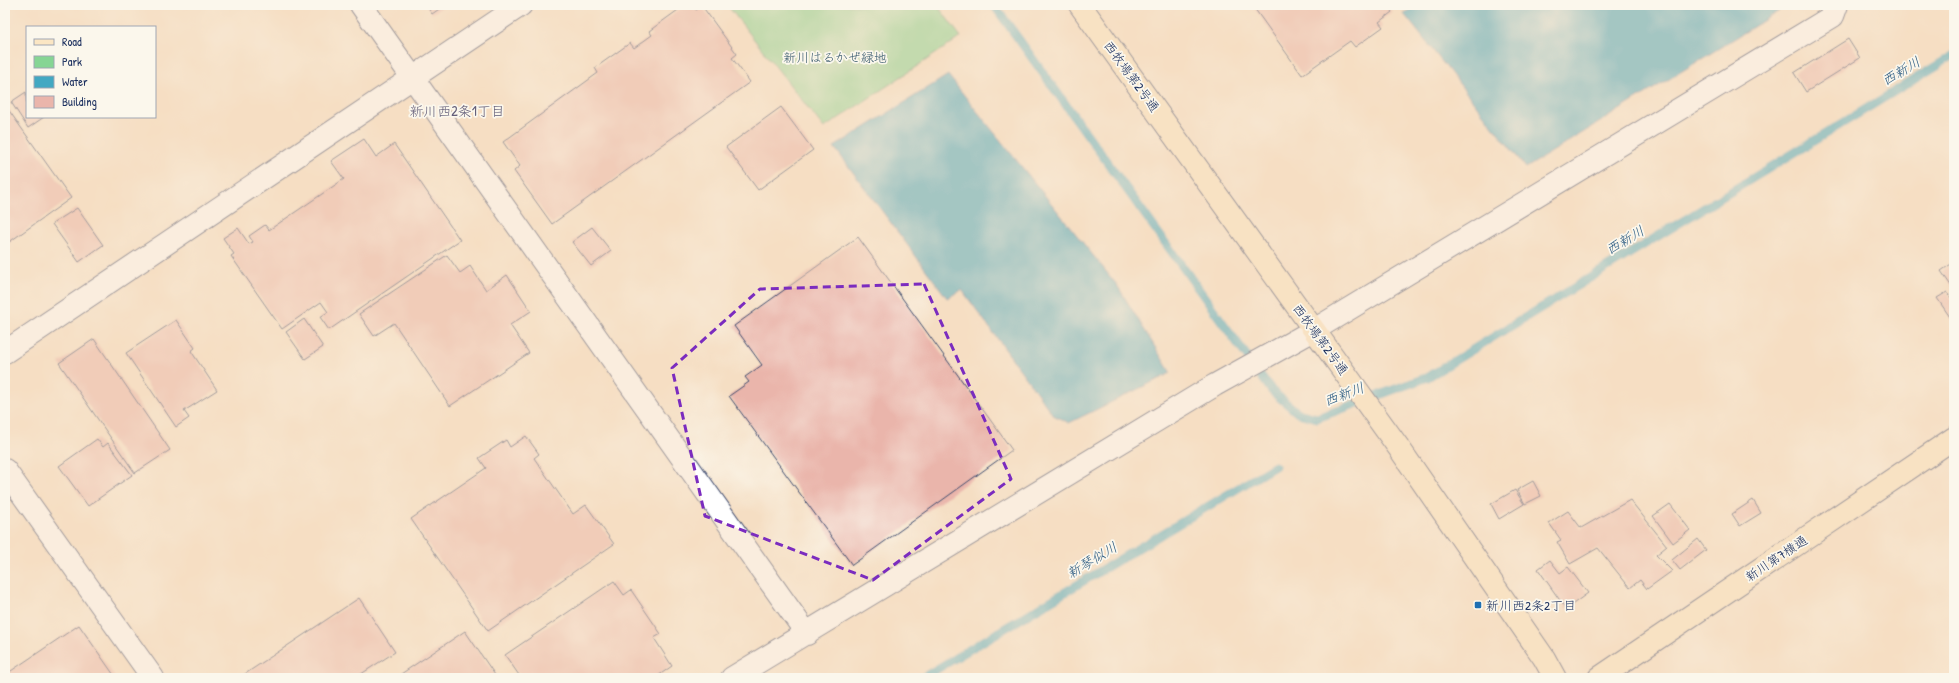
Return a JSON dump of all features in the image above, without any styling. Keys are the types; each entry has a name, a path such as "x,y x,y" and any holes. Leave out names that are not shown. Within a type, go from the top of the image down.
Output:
{"street":[{"path":"361,5 807,634"},
{"path":"5,352 520,5"},
{"name":"西牧場第2号通","path":"1080,5 1400,448 1544,658 1555,678"},
{"path":"732,678 807,634 1215,385 1261,361 1314,330 1833,16 1837,5"},
{"name":"新川第7横通","path":"1599,678 1954,438"},
{"path":"5,470 153,678"}],"highlighted area":[{"path":"924,284 1011,479 873,580 705,516 672,368 760,289"}],"green space":[{"name":"新川はるかぜ緑地","path":"727,5 937,5 961,37 824,128"}],"water":[{"path":"1417,5 1780,5 1779,11 1526,168 1404,14"},
{"path":"948,75 1117,285 1171,373 1069,423 1053,415 962,290 947,298 834,147"}],"building":[{"path":"426,5 445,5 432,14"},
{"path":"685,5 692,5 696,10 702,6 737,54 732,58 750,82 552,224 514,171 520,166 503,142 598,73 595,68 630,43 634,48 652,35 649,31"},
{"path":"1252,5 1387,5 1392,12 1379,22 1383,27 1355,47 1350,41 1302,75"},
{"path":"1848,39 1860,58 1806,92 1794,73"},
{"path":"26,92 26,118 43,118 28,128 11,102"},
{"path":"5,105 71,198 5,245"},
{"path":"781,107 813,150 758,190 726,147"},
{"path":"364,139 376,157 394,144 460,240 329,330 320,317 328,312 321,302 282,329 231,256 234,254 223,238 238,228 249,244 253,242 249,236 265,225 269,230 344,179 331,161"},
{"path":"77,208 103,245 79,262 52,224"},
{"path":"592,227 611,251 591,266 572,242"},
{"path":"858,237 1012,450 852,565 729,396 749,382 745,377 762,365 734,326"},
{"path":"447,255 460,273 470,266 486,290 507,275 531,311 510,325 529,353 450,406 394,323 374,336 359,314"},
{"path":"1954,262 1954,290 1941,271"},
{"path":"1947,292 1954,302 1954,323 1937,298"},
{"path":"304,319 323,347 305,359 286,332"},
{"path":"176,320 195,348 191,351 217,390 184,411 189,418 176,427 126,353"},
{"path":"94,339 170,450 135,473 59,363"},
{"path":"526,436 539,454 534,458 573,514 586,505 614,544 488,631 411,519 486,468 479,458 506,440 510,447"},
{"path":"97,439 103,447 108,443 132,475 88,506 59,466"},
{"path":"1533,481 1541,496 1525,504 1517,490"},
{"path":"1515,490 1524,504 1499,519 1491,504"},
{"path":"1630,500 1667,546 1656,555 1672,571 1647,589 1640,580 1630,588 1598,548 1570,564 1557,542 1561,540 1549,523 1568,511 1581,528"},
{"path":"1753,500 1761,513 1740,526 1732,514"},
{"path":"1670,504 1690,530 1673,543 1653,516"},
{"path":"1698,539 1706,550 1680,570 1672,560"},
{"path":"1550,560 1560,573 1568,567 1588,593 1566,609 1538,569"},
{"path":"614,581 624,595 631,590 661,634 654,638 672,666 655,678 521,678 505,655"},
{"path":"359,598 395,652 355,678 239,678"},
{"path":"79,625 116,678 7,678 5,675"},
{"path":"465,631 497,678 395,678"}],"waterway":[{"name":"西新川","path":"994,5 1272,391 1298,413 1317,418 1428,377 1954,55"},
{"name":"新琴似川","path":"922,678 1275,466"}],"place":[{"name":"新川西2条2丁目","path":"1478,605"}],"district":[{"name":"新川西2条1丁目","path":"457,111"}]}
